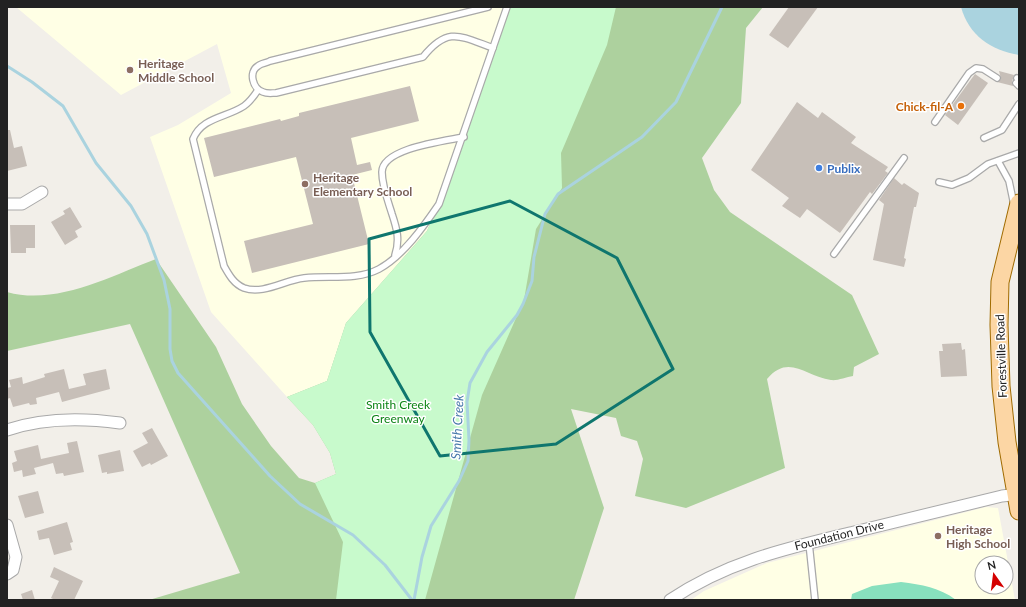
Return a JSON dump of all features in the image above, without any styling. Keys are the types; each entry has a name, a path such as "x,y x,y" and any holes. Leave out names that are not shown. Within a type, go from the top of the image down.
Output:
{"main road":[{"name":"Forestville Road","path":"1017,207 1000,282 998,325 1001,386 1007,442 1018,500"}],"street":[{"path":"7,204 22,204 42,192"},
{"path":"7,430 16,426 57,421 100,420 120,422"},
{"name":"Foundation Drive","path":"670,600 693,585 730,567 773,552 1002,496 1018,500"},
{"path":"7,525 16,556 13,570 7,574"}],"lane":[{"path":"488,7 258,66 252,73 253,81 258,90 264,93 276,93 423,57 435,43 445,37 468,39 493,48"},
{"path":"258,90 252,99 243,106 205,122 197,130 193,139 224,266 230,278 243,288 261,288 303,278 346,277 371,273 394,257 422,229 440,204 507,7"},
{"path":"935,122 969,73 976,68 998,75"},
{"path":"984,138 1002,130 1019,104"},
{"path":"394,257 399,236 383,180 383,165 389,158 398,153 464,137"},
{"path":"939,182 952,185 958,183 970,178 988,164 1019,153"},
{"path":"834,254 904,158"},
{"path":"998,161 1009,181 1017,207"},
{"path":"809,543 815,600"}],"highlighted area":[{"path":"510,201 617,258 673,369 556,444 440,456 370,332 369,239"}],"shaded area":[{"name":"Heritage Elementary School","path":"16,7 507,7 427,231 346,323 327,381 287,397 211,312 150,137 178,125 231,93 217,44 121,95"},
{"name":"Heritage High School","path":"986,507 998,508 1007,555 974,555 974,595 1014,595 1015,600 691,600 704,591 767,563"}],"green space":[{"name":"Smith Creek Greenway","path":"507,7 616,7 607,45 561,153 562,188 536,229 524,300 482,395 425,600 336,600 343,542 315,483 336,474 330,453 313,425 287,397 327,381 346,323 427,231 439,204"},
{"path":"508,7 763,7 746,28 741,103 702,158 714,190 730,212 852,295 879,354 854,367 853,376 836,380 822,378 790,367 775,371 767,379 785,468 686,508 635,496 643,459 637,441 621,436 616,418 571,409 604,508 574,600 149,600 240,573 130,324 7,351 7,292 26,295 45,295 64,292 102,281 156,259 216,347 242,404 271,446 299,478 315,483 336,474 330,453 313,425 287,397 327,381 346,323 427,231 439,204"},
{"path":"901,582 937,589 956,600 851,600 852,594 872,586"}],"water":[{"path":"961,7 1019,7 1019,55 999,49 982,40 975,34"}],"building":[{"path":"789,7 818,7 788,48 769,35"},
{"path":"999,71 1014,75 1012,82 1013,86 997,82 1001,79"},
{"name":"Chick-fil-A","path":"975,74 988,83 958,125 945,115"},
{"path":"410,86 419,121 351,138 357,165 370,162 372,170 352,175 369,244 252,273 244,241 313,224 296,157 214,177 204,138 280,119 281,121 299,116 299,113"},
{"name":"Publix","path":"797,102 818,118 822,112 856,137 851,143 888,167 885,171 888,173 872,194 870,192 840,233 807,209 800,218 782,206 789,198 751,170"},
{"path":"7,130 10,130 14,148 22,146 27,166 7,171"},
{"path":"894,178 902,185 904,183 919,193 916,207 914,207 904,258 906,259 904,267 873,260 884,204 879,200"},
{"path":"70,207 82,227 75,231 78,237 65,245 51,222 65,214 63,211"},
{"path":"10,225 35,225 35,248 26,248 26,253 11,253"},
{"path":"961,343 962,350 965,349 967,376 941,377 939,351 943,351 942,344"},
{"path":"64,369 69,389 86,385 83,374 106,369 110,389 62,402 59,392 36,398 37,404 30,405 29,403 13,407 10,398 7,399 7,388 11,387 9,380 22,377 23,384 45,377 44,374"},
{"path":"152,428 168,456 151,465 150,463 142,467 133,451 148,443 142,433"},
{"path":"77,441 84,472 64,476 63,473 56,474 53,463 34,468 36,474 23,477 22,470 14,472 12,463 17,461 14,451 38,445 41,459 69,453 67,443"},
{"path":"120,450 124,471 107,474 107,472 102,473 98,455"},
{"path":"38,491 44,513 25,518 18,496"},
{"path":"67,522 73,542 70,543 72,550 54,555 49,538 39,540 37,531"},
{"path":"54,567 83,581 74,600 55,600 51,598 59,581 50,577"},
{"path":"32,590 35,600 23,600 21,594"}],"waterway":[{"name":"Smith Creek","path":"414,600 422,557 431,526 459,481 468,461 469,440 467,402 470,383 487,352 517,315 523,304 532,281 534,257 545,214 558,194 642,137 676,102 722,7"},
{"path":"7,66 32,82 63,106 96,163 131,206 147,234 164,280 170,309 170,349 172,361 178,373 270,476 300,504 353,535 385,565 412,600"}],"place":[{"name":"Heritage Middle School","path":"130,70"},
{"name":"Chick-fil-A","path":"961,106"},
{"name":"Publix","path":"819,168"},
{"name":"Heritage Elementary School","path":"305,184"},
{"name":"Heritage High School","path":"938,536"}]}
